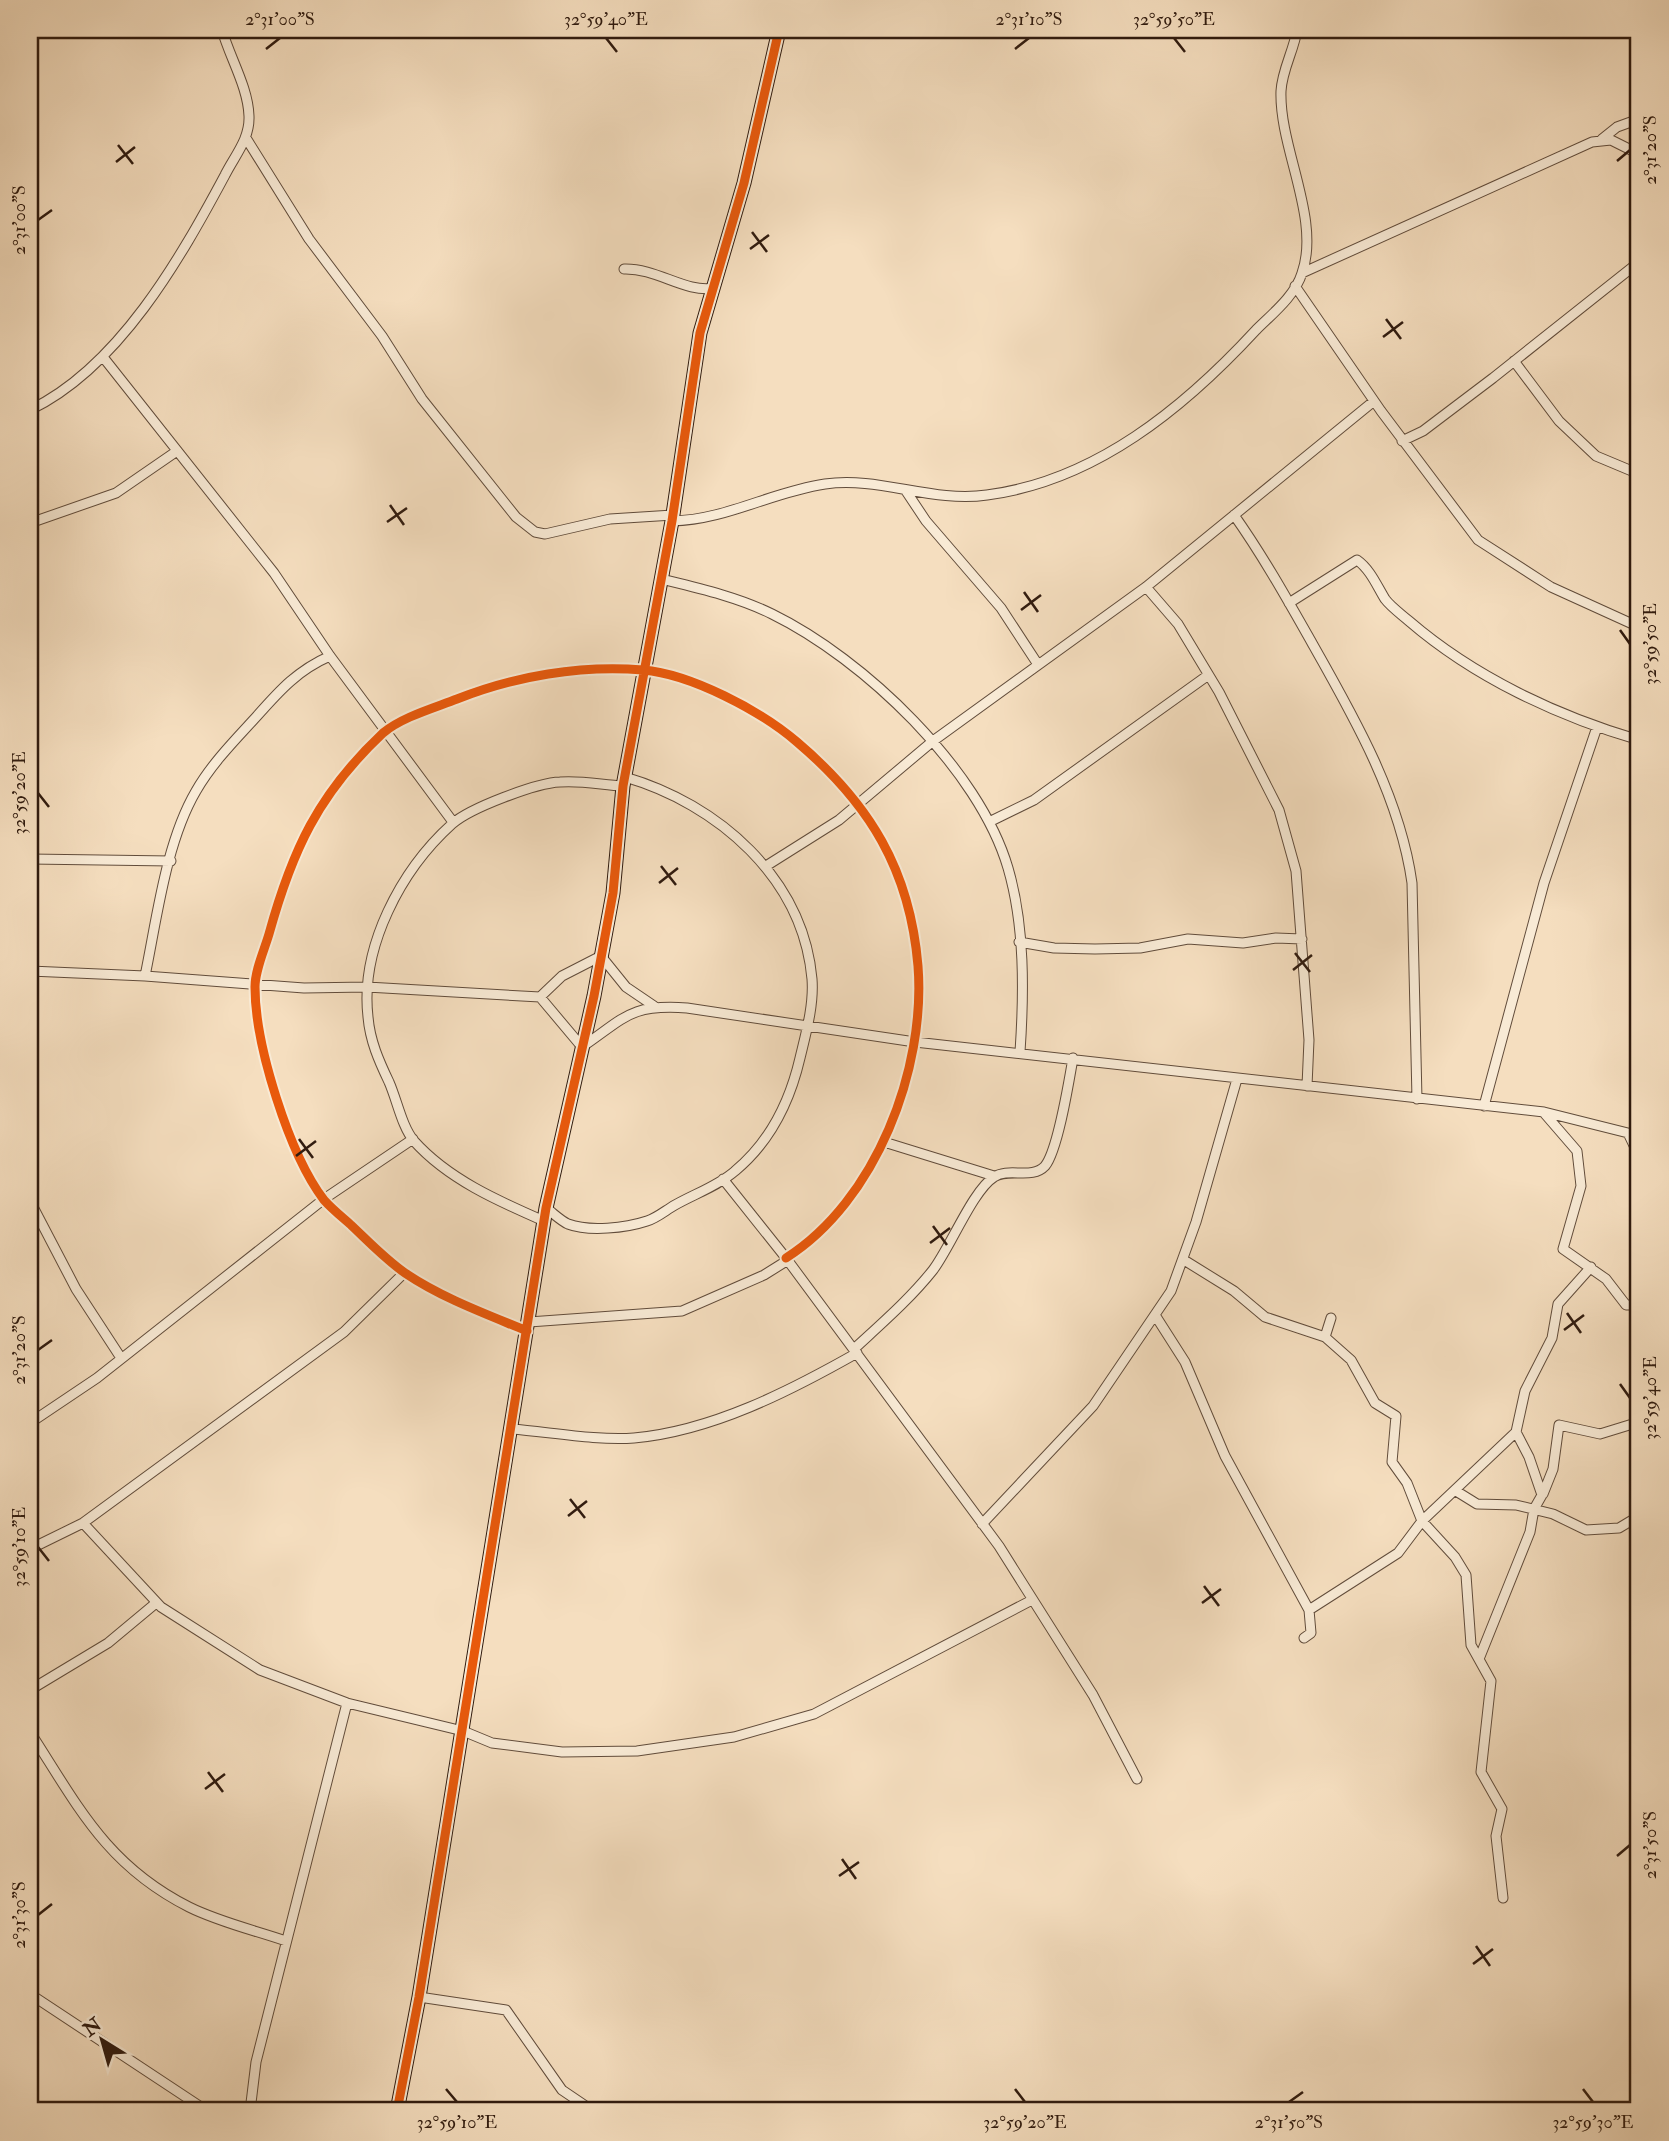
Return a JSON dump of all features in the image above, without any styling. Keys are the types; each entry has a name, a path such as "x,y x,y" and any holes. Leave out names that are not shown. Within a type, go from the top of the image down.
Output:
{"street":[{"path":"30,410 64,390 117,342 194,234 246,138 249,116 222,30"},
{"path":"397,2111 419,1997 463,1731 545,1215 613,893 624,782 642,670 662,579 700,333 753,147 779,30"},
{"path":"246,138 309,239 382,336 422,400 516,517 535,532 545,534 610,519 723,515 764,497 827,483 883,485 906,491 962,497 985,496 1023,489 1089,464 1164,417 1236,352 1295,286 1302,274 1307,236 1281,91 1297,30"},
{"path":"1302,274 1602,139 1618,127 1639,119"},
{"path":"1602,139 1621,143 1639,154"},
{"path":"1402,441 1423,431 1639,262"},
{"path":"624,269 657,273 703,290 714,288"},
{"path":"1295,286 1402,441 1478,540 1489,550 1551,587 1639,627"},
{"path":"103,357 274,573 330,656 453,822"},
{"path":"1514,361 1531,388 1581,442 1597,456 1639,474"},
{"path":"766,866 839,820 933,741 1037,663 1146,587 1374,401"},
{"path":"30,523 116,493 177,451"},
{"path":"906,491 926,522 1001,608 1037,663"},
{"path":"1234,515 1267,564 1354,716 1409,856 1412,883 1417,1099"},
{"path":"1289,603 1357,560 1387,602 1433,640 1473,668 1515,691 1597,727 1639,740"},
{"path":"662,579 745,603 811,636 870,679 933,741 970,788 989,822 1008,868 1016,909 1023,1016 1020,1052"},
{"path":"1146,587 1178,624 1253,756 1279,810 1296,871 1309,1040 1307,1086"},
{"path":"145,976 180,825 196,791 224,752 305,667 330,656"},
{"path":"642,670 732,699 776,723 812,755 858,804 892,856 910,916 921,1001 915,1042 906,1081 884,1142 867,1172 808,1244 764,1275 682,1311 528,1326 472,1308 404,1273 324,1199 294,1144 274,1094 261,1039 254,983 282,885 302,836 322,803 386,730 498,682 563,671 642,670"},
{"path":"989,822 1034,800 1207,676"},
{"path":"1484,1106 1544,883 1597,727"},
{"path":"559,782 624,782 656,786 745,842 766,866 792,910 806,945 812,982 808,1027 796,1074 780,1118 754,1152 723,1179 648,1221 608,1228 569,1224 494,1200 460,1178 413,1139 374,1050 368,1017 367,987 377,943 400,888 453,822 507,796 559,782"},
{"path":"30,859 171,861"},
{"path":"1018,942 1054,948 1096,949 1140,948 1188,939 1243,943 1276,938 1302,939"},
{"path":"540,997 562,976 601,956"},
{"path":"601,956 626,987 654,1006"},
{"path":"30,971 145,976 304,988 367,987 540,997 582,1047"},
{"path":"582,1047 630,1013 654,1006 731,1013 915,1042 1544,1112 1628,1133 1639,1156"},
{"path":"884,1142 994,1176 1009,1172 1036,1172 1045,1166 1059,1124 1073,1058"},
{"path":"982,1524 1093,1406 1171,1291 1184,1260 1237,1079"},
{"path":"1544,1112 1577,1151 1581,1186 1563,1249 1606,1279 1626,1305 1639,1305"},
{"path":"30,1423 121,1358 324,1199 413,1139"},
{"path":"512,1429 633,1438 684,1429 798,1385 856,1351 935,1268 982,1190 994,1176"},
{"path":"723,1179 856,1351 1019,1574 1032,1600 1093,1695 1137,1779"},
{"path":"30,1201 76,1289 121,1358"},
{"path":"1184,1260 1234,1291 1265,1317 1325,1337 1351,1360 1375,1404 1396,1416 1392,1462 1407,1483 1422,1521 1455,1557 1466,1575 1471,1645 1491,1681 1481,1772 1502,1809 1496,1836 1503,1899"},
{"path":"1309,1610 1398,1553 1422,1521 1516,1432 1525,1391 1552,1338 1558,1304 1591,1267"},
{"path":"30,1549 83,1523 344,1332 404,1273"},
{"path":"1155,1315 1185,1362 1225,1456 1265,1534 1309,1610 1311,1633 1304,1638"},
{"path":"1325,1337 1331,1318"},
{"path":"1479,1658 1530,1532 1534,1509 1553,1469 1559,1425 1600,1434 1639,1422"},
{"path":"1516,1432 1534,1469 1542,1495"},
{"path":"1456,1491 1477,1504 1516,1505 1534,1509 1553,1514 1586,1530 1619,1528 1639,1516"},
{"path":"83,1523 156,1603 260,1670 347,1703 463,1731 492,1743 562,1752 607,1754 734,1737 814,1714 1032,1600"},
{"path":"30,1690 108,1643 156,1603"},
{"path":"250,2111 257,2062 347,1703"},
{"path":"30,1732 92,1829 142,1880 191,1908 286,1941"},
{"path":"30,1994 207,2111"},
{"path":"419,1997 459,2006 506,2010 562,2090 593,2111"}],"cycle path":[{"path":"397,2111 419,1997 546,1208 594,996 613,893 623,786 672,521 700,333 744,183 779,30"},
{"path":"527,1331 449,1298 405,1273 324,1200 298,1155 276,1098 261,1038 255,987 258,967 287,876 310,825 341,778 383,733 399,722 428,709 502,684 548,674 619,669 662,673 703,686 764,718 797,742 846,790 882,841 906,899 913,931 918,966 918,1006 913,1047 903,1089 889,1129 869,1168 846,1203 818,1233 786,1258"}]}
